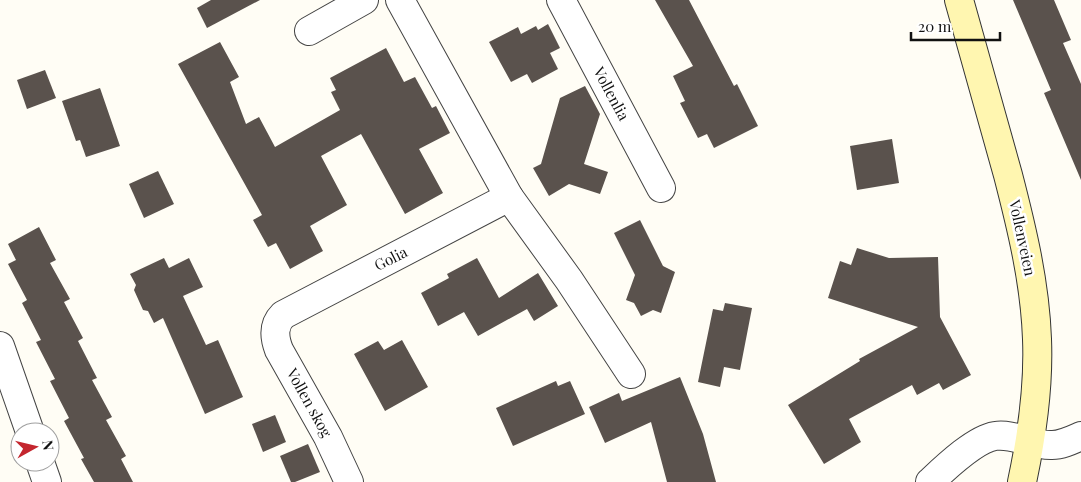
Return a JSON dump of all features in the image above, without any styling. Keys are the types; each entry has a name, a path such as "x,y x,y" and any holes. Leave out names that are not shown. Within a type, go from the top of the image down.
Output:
{"main road":[{"name":"Vollenveien","path":"959,0 1008,176 1031,274 1037,354 1035,406 1022,482"}],"street":[{"path":"310,30 364,0"},
{"path":"400,0 509,197 569,280 630,374"},
{"name":"Vollenlia","path":"561,0 661,188"},
{"name":"Golia","path":"276,323 283,315 509,197"},
{"name":"Vollen skog","path":"276,323 275,337 279,350 328,437 349,482"},
{"path":"0,346 27,422"},
{"path":"930,482 960,455 988,438 1004,436 1053,446 1081,436"}],"building":[{"path":"211,0 260,0 207,28 197,8"},
{"path":"655,0 689,0 734,86 737,84 758,126 714,148 707,134 698,138 680,103 685,101 673,76 693,66"},
{"path":"1013,0 1054,0 1071,40 1063,43 1081,84 1081,180 1044,93 1051,90"},
{"path":"548,24 560,48 550,53 558,69 532,83 527,74 511,82 489,42 518,27 521,34 536,26 538,30"},
{"path":"220,42 239,77 230,82 246,124 259,117 275,147 340,110 331,92 336,90 330,78 386,48 404,82 415,77 432,108 436,106 450,133 419,149 443,193 405,214 361,134 321,156 347,205 310,226 323,251 290,269 276,243 268,247 253,220 262,215 178,64"},
{"path":"45,70 56,98 27,109 17,80"},
{"path":"585,86 600,114 584,164 608,172 600,194 569,184 549,196 533,168 541,164 560,98"},
{"path":"100,88 120,146 86,157 80,140 76,141 62,101"},
{"path":"892,139 899,183 857,190 850,146"},
{"path":"158,171 174,204 144,218 129,184"},
{"path":"640,220 663,266 675,272 661,313 653,310 641,316 634,303 626,300 635,275 614,233"},
{"path":"39,227 56,260 50,263 70,299 64,302 83,338 78,341 97,378 92,380 112,417 106,420 126,456 121,459 133,482 94,482 81,459 84,458 64,421 69,418 50,381 55,379 36,342 41,340 22,303 27,300 8,264 16,260 8,244"},
{"path":"857,248 889,258 938,257 940,317 971,375 943,390 939,383 917,395 912,385 849,419 861,442 824,464 788,405 860,361 859,359 918,327 828,298 840,261 851,265"},
{"path":"164,258 169,268 189,258 203,287 183,296 206,345 218,340 243,397 205,414 163,318 154,323 148,311 143,310 134,290 136,285 130,274"},
{"path":"477,258 499,298 538,273 558,306 534,321 527,309 478,336 464,312 438,326 421,293 449,278 447,274"},
{"path":"725,303 752,308 740,370 724,367 720,387 698,382 713,309 723,311"},
{"path":"402,340 428,387 385,411 354,354 378,341 384,350"},
{"path":"680,377 703,434 716,482 667,482 651,422 605,443 589,407 619,393 622,401"},
{"path":"556,381 558,386 570,381 585,414 513,446 496,408"},
{"path":"275,415 286,442 263,452 252,424"},
{"path":"308,444 320,472 291,482 280,456"}]}
